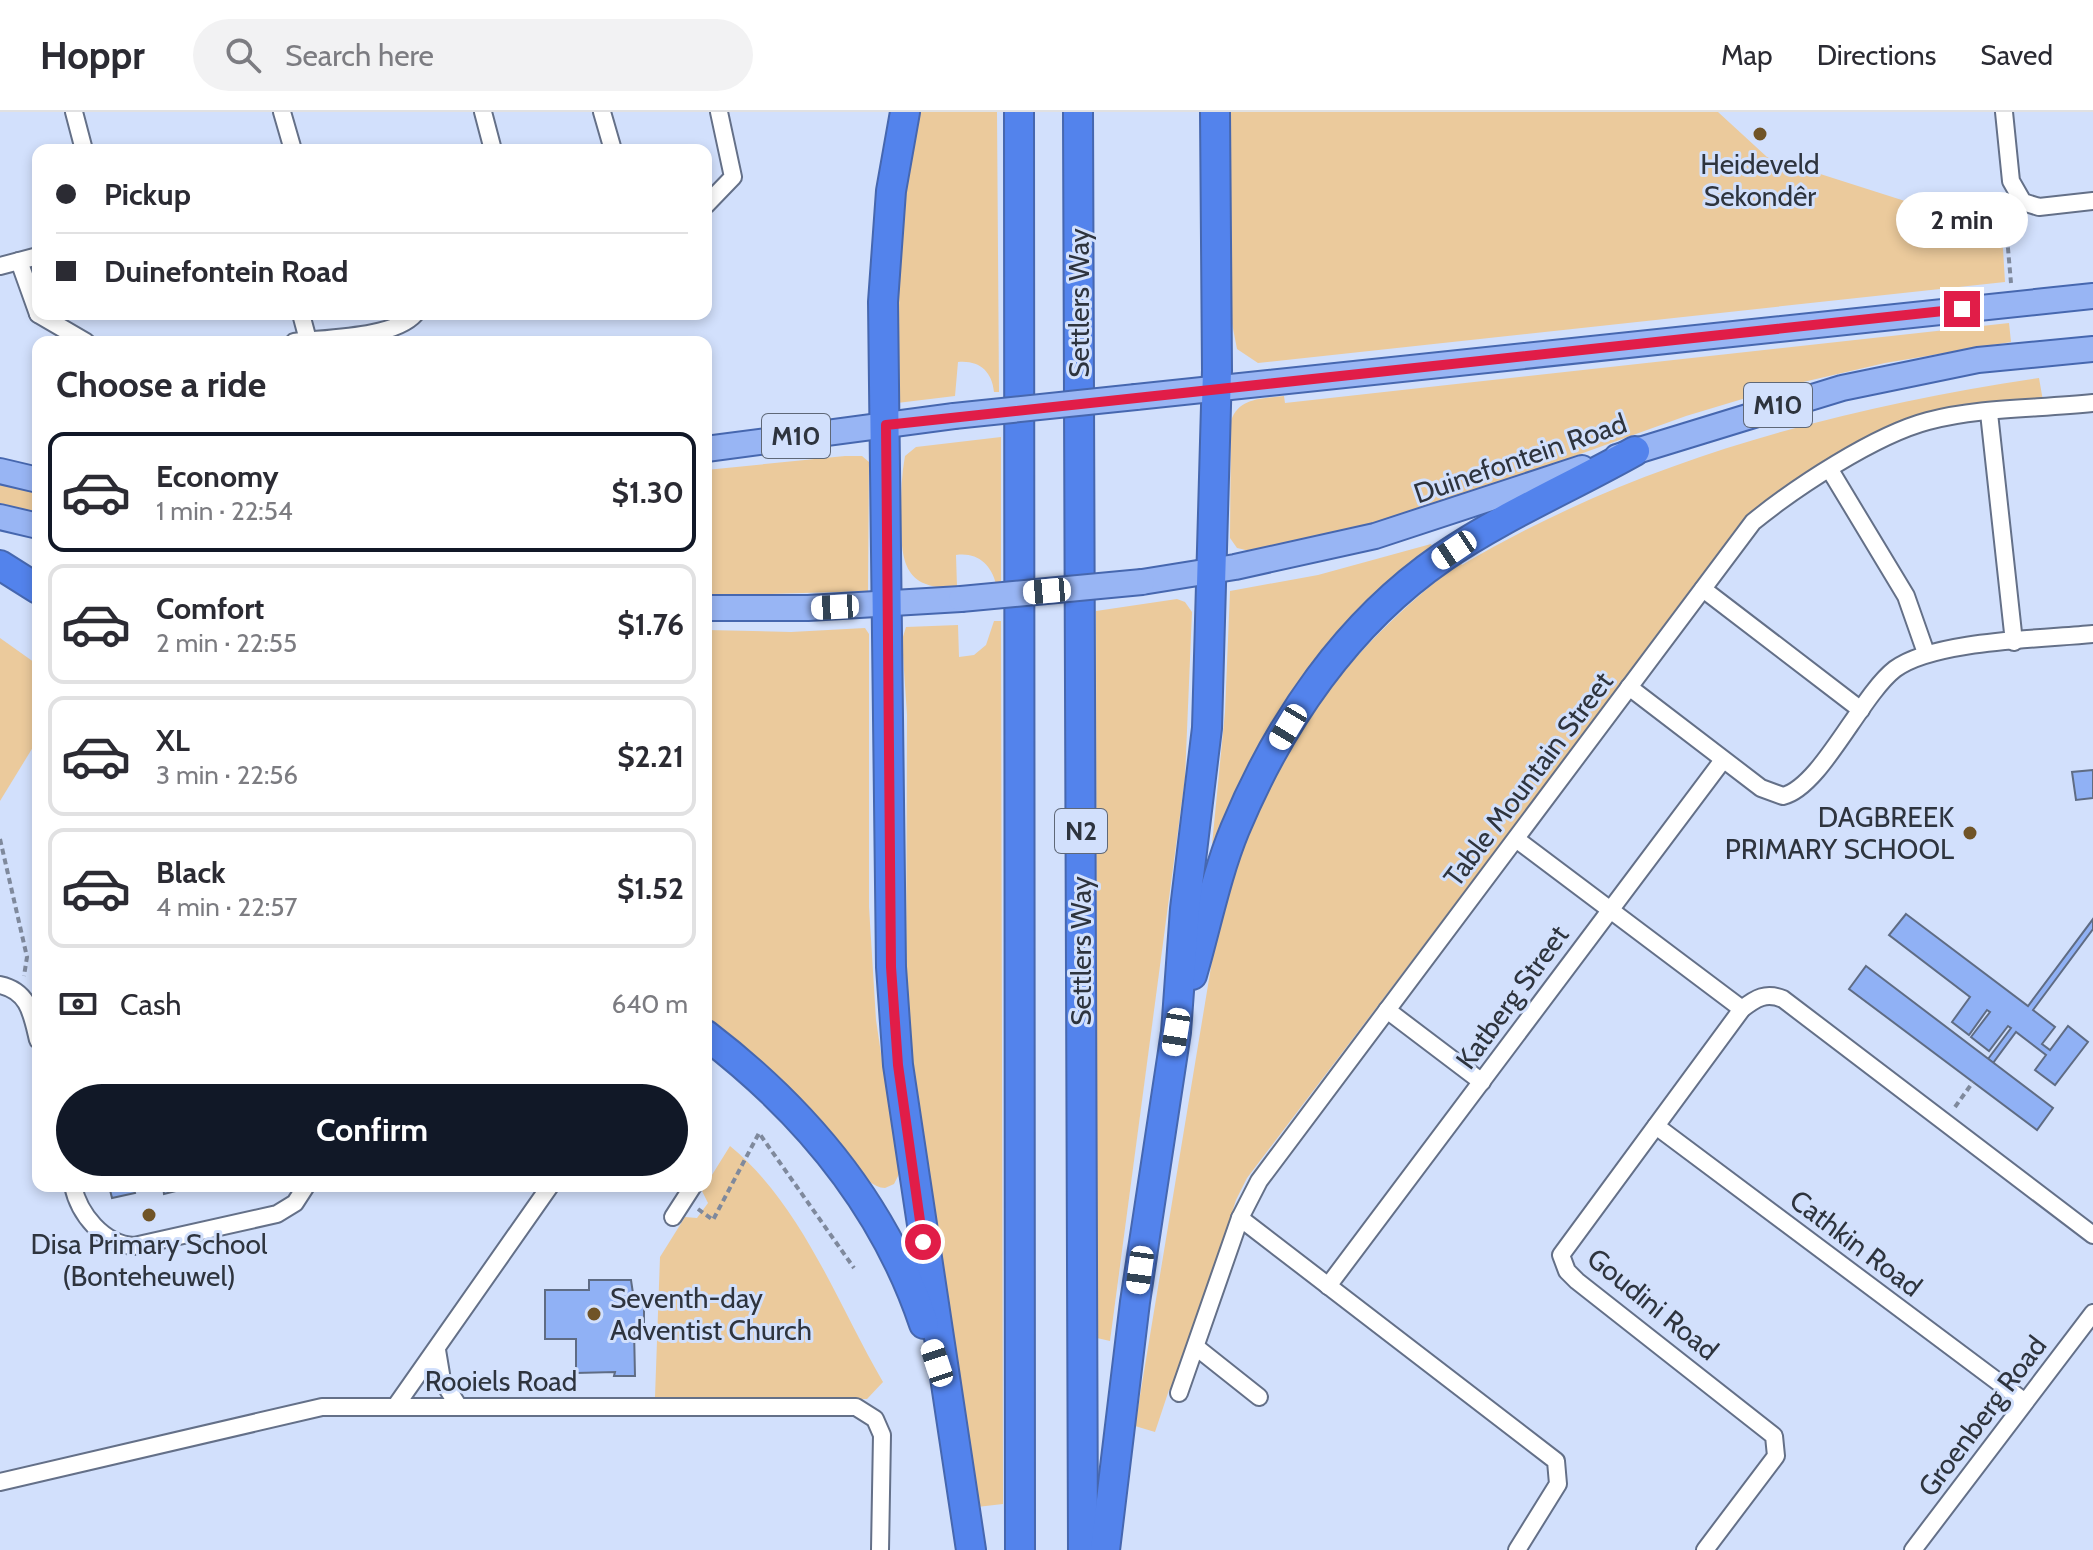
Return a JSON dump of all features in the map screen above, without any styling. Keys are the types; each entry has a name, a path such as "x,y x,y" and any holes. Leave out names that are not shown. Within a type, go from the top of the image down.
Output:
{"highway":[{"path":"905,112 885,249 889,887 898,1065 971,1550"},
{"name":"N2","path":"1019,112 1020,1550"},
{"name":"Settlers Way","path":"1078,112 1083,1550"},
{"path":"1105,1550 1131,1332 1176,1032 1185,909 1207,728 1219,227 1215,112"},
{"path":"1176,1032 1234,832 1271,755 1338,652 1381,607 1439,560 1635,451"},
{"path":"0,565 32,585"},
{"path":"712,1040 797,1114 852,1181 875,1217 917,1302 947,1393"}],"main road":[{"name":"M10","path":"712,448 954,416 2093,296"},
{"name":"Duinefontein Road","path":"887,604 1142,582 1212,572 1327,548 1417,524 1635,451 1842,388 1978,360 2093,349"},
{"path":"0,471 32,479"},
{"path":"0,517 32,525"},
{"name":"M10","path":"712,608 887,604"}],"street":[{"path":"74,112 82,144"},
{"path":"282,112 291,144"},
{"path":"483,112 491,144"},
{"path":"602,112 611,144"},
{"path":"712,199 733,177 719,112"},
{"path":"2004,112 2011,181 2027,205 2039,207 2093,201"},
{"path":"0,266 32,258"},
{"path":"19,261 32,297"},
{"path":"48,320 76,336"},
{"path":"341,336 381,331 408,320"},
{"name":"Table Mountain Street","path":"1179,1393 1240,1218 1259,1181 1753,522 1830,470 1908,429 1936,420 2093,403"},
{"path":"1989,413 2014,642"},
{"path":"1830,470 1906,596 1926,653"},
{"path":"1703,589 1861,710"},
{"path":"1629,687 1767,793 1789,794 1803,785 1896,668 1926,653 2093,634"},
{"name":"Katberg Street","path":"1328,1286 1723,760"},
{"path":"1516,839 1742,1009 1761,997 1783,999 2093,1235"},
{"path":"0,985 15,990 27,1003 32,1020"},
{"name":"Goudini Road","path":"1705,1550 1776,1456 1774,1436 1577,1281 1567,1271 1561,1255 1742,1009"},
{"path":"1387,1010 1482,1082"},
{"name":"Cathkin Road","path":"1656,1126 2025,1402"},
{"path":"74,1192 77,1204 90,1223 122,1243 134,1246 277,1214 295,1203 302,1192"},
{"path":"395,1407 546,1192"},
{"path":"673,1217 689,1192"},
{"path":"1240,1218 1556,1461 1558,1484 1517,1550"},
{"name":"Groenberg Road","path":"1913,1550 2093,1313"},
{"path":"1196,1347 1259,1397"},
{"path":"437,1350 442,1380 459,1407"},
{"name":"Rooiels Road","path":"0,1482 322,1407 856,1407 875,1419 882,1435 880,1550"}],"path":[{"path":"2010,207 2005,214 2012,285"},
{"path":"0,839 27,957 24,976"},
{"path":"1943,1122 1973,1082"},
{"path":"689,1192 713,1220 759,1133 854,1268"}],"shaded area":[{"path":"920,112 997,112 999,392 994,392 983,368 958,362 955,396 897,403 897,268 901,215"},
{"path":"1225,112 1718,112 1767,157 2002,232 2005,282 1258,363 1237,349 1229,308"},
{"path":"2009,323 2011,342 1885,363 1786,386 1686,416 1436,506 1346,531 1250,551 1237,548 1230,538 1231,421 1240,407 1260,399 1284,396 1285,403"},
{"path":"2039,378 2043,401 1892,426 1723,551 1247,1178 1236,1200 1175,1391 1169,1390 1155,1432 1135,1426 1213,955 1227,894 1246,837 1269,784 1298,734 1331,688 1369,644 1412,602 1460,562 1462,565 1529,528 1598,496 1669,468 1815,423 1889,405"},
{"path":"1001,437 1001,584 996,584 987,565 970,555 956,555 957,587 940,587 916,579 902,549 901,495 905,456 916,447"},
{"path":"862,456 869,462 868,591 712,596 712,469"},
{"path":"0,482 32,490 32,511 0,503"},
{"path":"1431,544 1434,550 1241,782 1212,845 1225,712 1230,591 1318,575"},
{"path":"1177,599 1185,602 1192,612 1185,778 1110,1341 1097,1338 1096,611"},
{"path":"994,621 1001,621 1003,1504 977,1507 915,1100 906,1016 907,715 902,640 906,627 958,625 959,657 974,655 986,645"},
{"path":"865,628 869,634 869,907 876,1020 899,1174 894,1184 885,1188 861,1174 831,1132 787,1087 712,1027 712,630 791,632"},
{"path":"0,638 32,661 32,749 0,801"},
{"path":"730,1146 778,1197 816,1256 883,1382 867,1399 655,1397 660,1257 685,1217 697,1218 708,1203 702,1192 712,1192 712,1175"}],"building":[{"path":"2093,770 2093,798 2076,800 2072,772"},
{"path":"1906,914 2028,1006 2093,919 2093,929 2033,1010 2055,1027 2042,1044 2050,1050 2068,1026 2088,1042 2055,1085 2035,1070 2046,1055 2016,1032 1993,1063 1988,1059 2011,1028 2008,1026 1989,1051 1971,1037 1990,1012 1987,1010 1969,1035 1952,1022 1970,997 1889,935"},
{"path":"1866,966 2053,1108 2037,1130 1849,989"},
{"path":"110,1192 135,1193 112,1198"},
{"name":"Seventh-day Adventist Church","path":"589,1280 631,1280 634,1300 644,1300 644,1329 634,1329 635,1376 614,1376 615,1372 576,1373 576,1339 545,1339 545,1290 589,1290"}],"place":[{"name":"Heideveld Sekondêr","path":"1760,134"},
{"name":"DAGBREEK PRIMARY SCHOOL","path":"1970,833"},
{"name":"Disa Primary School (Bonteheuwel)","path":"149,1215"},
{"name":"Seventh-day Adventist Church","path":"594,1314"}],"route":[{"path":"923,1242 898,1065 891,967 886,425 1962,309"}]}
